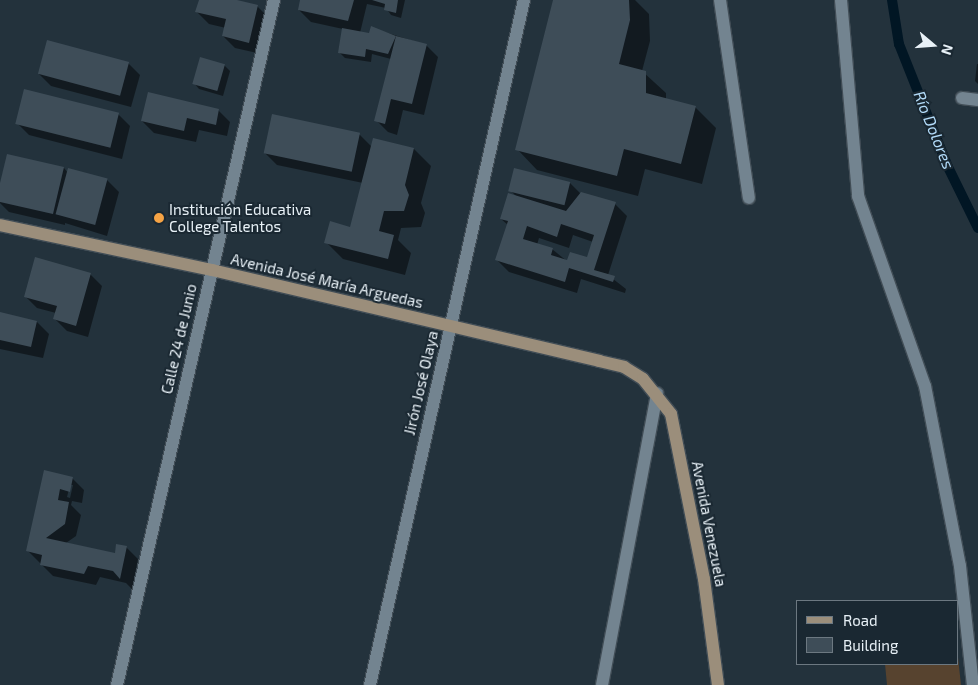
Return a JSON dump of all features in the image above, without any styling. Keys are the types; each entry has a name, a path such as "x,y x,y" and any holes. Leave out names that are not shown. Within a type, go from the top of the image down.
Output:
{"street":[{"name":"Calle 24 de Junio","path":"117,685 274,0"},
{"name":"Jirón José Olaya","path":"370,685 524,0"},
{"path":"720,0 749,198"},
{"path":"841,0 858,196 925,386 960,566 973,685"},
{"path":"962,98 978,100"},
{"name":"Avenida José María Arguedas","path":"0,225 212,270 599,361 624,367 643,379"},
{"name":"Avenida Venezuela","path":"643,379 657,393 671,414 704,579 718,685"},
{"path":"602,685 657,393"}],"shaded area":[{"path":"958,657 961,685 887,685 885,665 958,665"}],"building":[{"path":"199,0 237,0 258,5 249,43 222,36 226,19 195,12"},
{"path":"300,0 354,0 348,21 298,10"},
{"path":"372,0 398,0 396,13 384,10 385,4"},
{"path":"553,0 629,0 630,20 619,64 646,71 646,93 696,106 681,164 624,149 617,176 515,150"},
{"path":"371,26 396,36 388,54 366,49 365,57 338,53 342,28 369,33"},
{"path":"396,36 427,44 412,104 391,99 385,124 374,121"},
{"path":"47,40 129,62 120,96 38,74"},
{"path":"200,57 225,64 217,91 192,84"},
{"path":"24,89 119,113 110,148 15,124"},
{"path":"148,92 219,109 216,125 187,118 184,131 141,121"},
{"path":"272,114 360,133 352,172 264,153"},
{"path":"373,138 414,148 405,185 409,195 404,211 384,211 379,231 394,235 388,259 324,243 330,221 350,227"},
{"path":"7,154 64,167 53,214 0,202 0,183"},
{"path":"68,168 108,179 95,225 56,214"},
{"path":"514,168 570,182 564,205 508,191"},
{"path":"581,192 616,202 594,270 615,276 613,282 569,268 565,282 495,260 508,221 500,219 508,193 566,211","holes":["561,224 594,235 587,257 570,252 567,260 551,255 553,248 523,239 527,226 557,237"]},
{"path":"35,257 91,273 76,326 53,319 57,306 24,297"},
{"path":"0,312 37,321 31,347 0,340"},
{"path":"44,470 73,477 70,492 60,489 58,500 69,502 65,524 46,538 115,553 116,544 127,546 120,579 113,571 88,566 84,574 40,565 42,555 26,551"}],"waterway":[{"name":"Río Dolores","path":"892,0 899,44 948,167 978,228"}],"place":[{"name":"Institución Educativa College Talentos","path":"159,218"}]}
